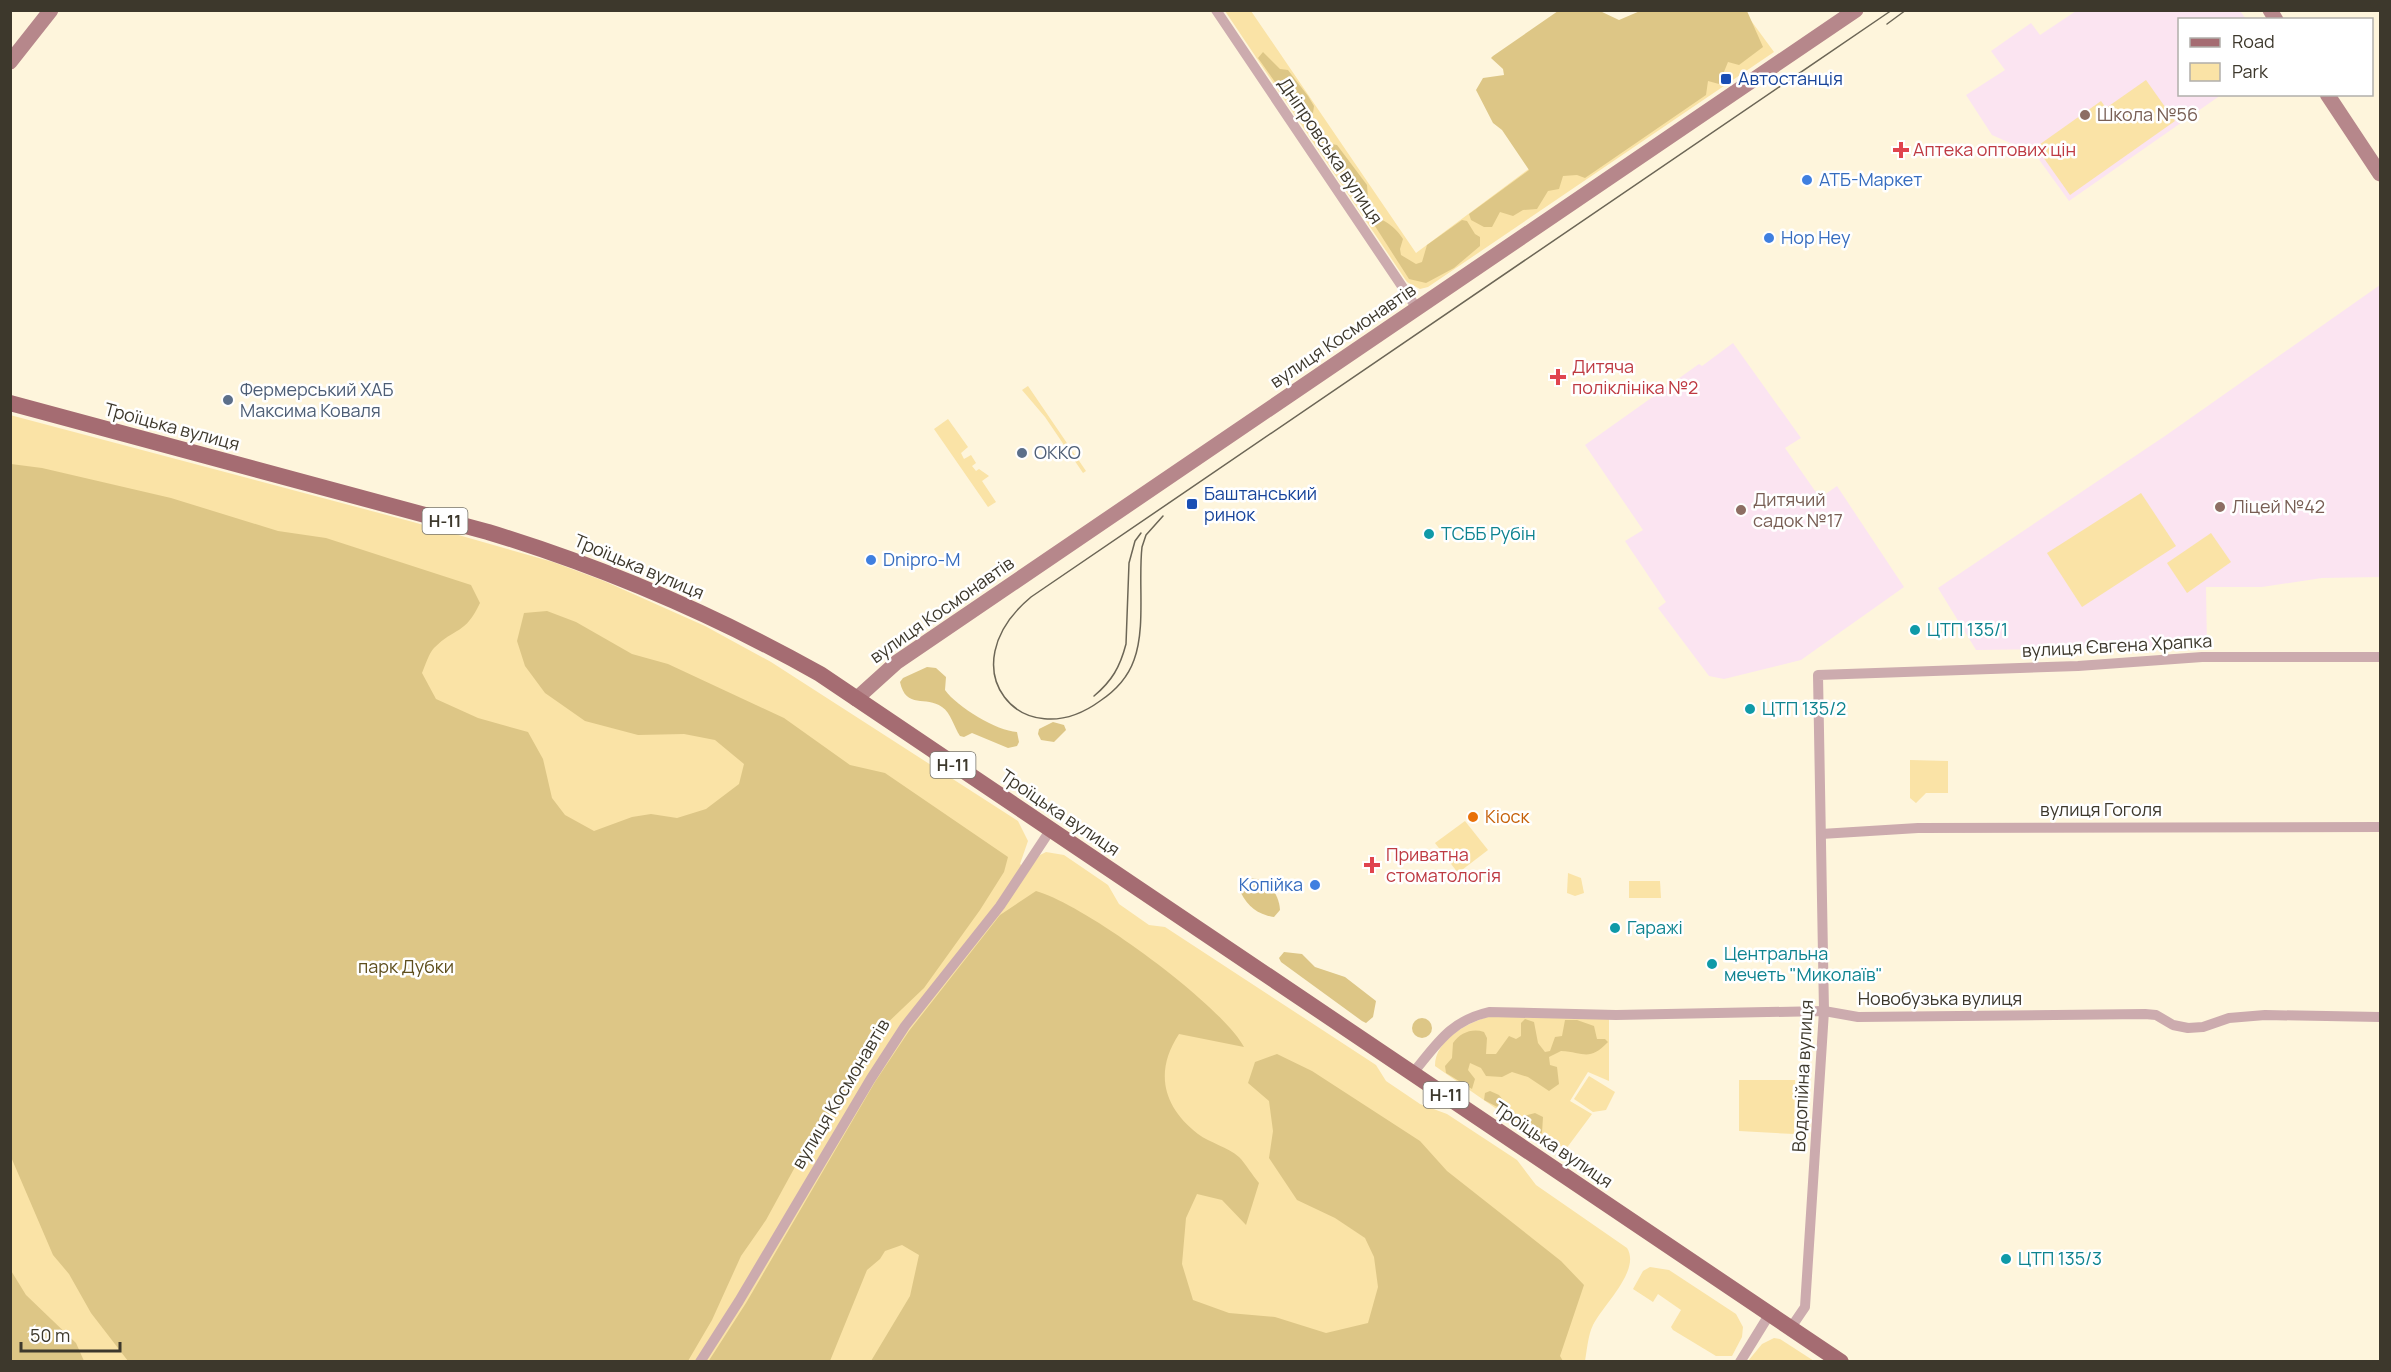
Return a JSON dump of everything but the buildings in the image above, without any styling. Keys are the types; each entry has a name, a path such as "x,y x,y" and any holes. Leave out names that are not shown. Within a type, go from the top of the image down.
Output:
{"main road":[{"path":"10,62 51,10"},
{"name":"вулиця Космонавтів","path":"856,699 897,662 1418,310 1856,10"},
{"path":"2328,96 2380,174"},
{"name":"Троїцька вулиця","path":"10,403 557,553 650,591 784,654 856,699 1051,829 1769,1315 1841,1361"}],"street":[{"name":"Дніпровська вулиця","path":"1216,10 1418,310"},
{"name":"вулиця Євгена Храпка","path":"1818,675 2078,666 2202,657 2380,657"},
{"name":"Водопійна вулиця","path":"1790,1329 1805,1307 1824,1011 1818,675"},
{"name":"вулиця Гоголя","path":"1821,834 1989,828 2380,827"},
{"name":"вулиця Космонавтів","path":"700,1362 899,1035 1000,906 1051,829"},
{"name":"Новобузька вулиця","path":"1413,1073 1446,1032 1470,1016 1489,1012 1616,1015 1824,1011 1858,1017 2145,1014 2156,1015 2173,1025 2188,1028 2203,1027 2229,1018 2265,1015 2380,1017"},
{"path":"1740,1362 1769,1315"}],"shaded area":[{"name":"Школа №56","path":"2076,11 2240,11 2245,18 2178,18 2178,96 2220,96 2069,201 2035,154 1992,135 1966,95 2005,70 1991,51 2031,23 2040,35"},
{"name":"Ліцей №42","path":"2380,285 2380,577 2322,578 2262,587 2206,587 2207,647 1976,650 1938,588 2165,436"},
{"name":"Дитячий садок №17","path":"1733,343 1801,438 1785,448 1820,498 1837,486 1904,587 1801,660 1724,679 1709,676 1658,608 1666,602 1625,541 1643,530 1585,445 1699,364 1702,366"}],"green space":[{"path":"1225,11 1251,11 1416,253 1741,11 1744,11 1774,52 1428,287 1420,289 1407,282"},
{"path":"1558,11 1600,11 1619,20 1640,11 1747,11 1763,47 1739,65 1728,62 1719,84 1708,81 1706,95 1585,178 1577,175 1563,176 1559,189 1548,191 1537,209 1523,210 1513,216 1500,212 1492,227 1484,227 1471,220 1469,214 1529,170 1502,130 1493,123 1476,90 1483,78 1504,75 1503,69 1491,58 1493,56"},
{"path":"1263,52 1280,69 1288,70 1314,106 1313,113 1298,115 1295,112 1282,86 1275,82 1258,58"},
{"path":"2146,80 2175,121 2070,195 2036,147 2101,101 2106,108"},
{"path":"1312,128 1318,131 1326,143 1337,145 1367,185 1369,211 1399,233 1403,239 1401,255 1416,264 1422,262 1427,245 1462,220 1467,221 1475,234 1480,237 1480,246 1454,268 1426,283 1409,279"},
{"path":"1028,386 1086,471 1083,473 1045,417 1022,390"},
{"name":"парк Дубки","path":"10,415 413,522 553,562 604,581 705,626 771,662 1018,821 1028,841 1020,864 1028,870 1040,855 1046,852 1064,855 1108,885 1119,904 1149,925 1165,927 1376,1065 1386,1081 1420,1104 1447,1114 1517,1160 1536,1185 1627,1248 1630,1257 1629,1266 1619,1287 1593,1325 1585,1361 11,1361"},
{"path":"948,419 968,447 961,453 964,459 971,455 976,463 972,466 976,471 979,469 989,476 982,481 996,502 988,507 934,429"},
{"name":"парк Дубки","path":"11,464 42,468 171,498 278,531 326,538 471,585 480,603 475,613 464,626 434,648 422,673 436,699 478,718 528,732 543,759 552,798 565,815 594,831 632,817 651,814 677,818 706,809 739,784 744,764 715,740 684,734 638,735 585,721 545,693 525,666 517,641 524,613 547,611 576,622 632,654 668,664 784,718 850,765 885,773 1008,857 1004,872 980,910 924,988 880,1030 848,1090 813,1134 766,1220 741,1256 712,1320 688,1361 128,1361 91,1313 69,1274 53,1255 11,1157"},
{"path":"2141,493 2176,546 2082,607 2047,553"},
{"path":"2211,533 2231,562 2187,593 2167,563"},
{"path":"927,667 936,668 946,677 945,690 958,704 989,723 1017,732 1019,742 1017,746 1008,748 972,733 964,737 960,736 950,716 942,707 907,696 900,682 903,678"},
{"path":"1053,722 1064,725 1066,730 1054,742 1041,740 1038,734 1039,729"},
{"path":"1910,760 1948,761 1948,793 1926,793 1916,803 1910,798"},
{"path":"1465,821 1488,850 1458,873 1435,843"},
{"path":"1568,873 1581,878 1584,893 1575,896 1567,893"},
{"path":"1253,878 1264,882 1275,894 1280,910 1274,917 1254,910 1241,893 1246,881"},
{"path":"1629,881 1660,881 1661,898 1629,898"},
{"path":"1036,891 1086,915 1181,982 1209,1006 1244,1047 1179,1034 1166,1062 1166,1088 1170,1101 1186,1124 1198,1134 1239,1157 1259,1183 1246,1225 1222,1200 1197,1194 1186,1218 1182,1264 1193,1300 1229,1313 1275,1317 1326,1333 1368,1323 1378,1287 1374,1257 1365,1238 1335,1218 1297,1200 1269,1158 1273,1131 1269,1101 1248,1083 1255,1062 1277,1054 1312,1071 1420,1141 1447,1171 1561,1261 1584,1285 1560,1356 1563,1361 871,1361 910,1296 919,1255 902,1245 885,1251 880,1259 867,1270 830,1361 708,1362 746,1303 875,1082 909,1031 1000,915"},
{"path":"1284,952 1302,954 1315,967 1345,977 1376,1001 1373,1017 1366,1023 1362,1021 1281,962 1279,958"},
{"path":"1491,1016 1609,1019 1609,1081 1588,1072 1570,1101 1592,1114 1566,1149 1554,1142 1538,1138 1435,1066 1437,1056 1447,1040 1464,1027"},
{"path":"1422,1018 1429,1021 1432,1028 1429,1035 1422,1038 1415,1035 1412,1028 1415,1021"},
{"path":"1525,1019 1534,1022 1538,1043 1545,1052 1550,1051 1555,1037 1562,1036 1565,1020 1577,1020 1594,1026 1597,1039 1605,1039 1608,1042 1591,1054 1561,1051 1549,1057 1550,1065 1557,1067 1559,1084 1549,1091 1528,1077 1512,1072 1502,1077 1486,1076 1481,1068 1470,1063 1468,1070 1475,1079 1472,1089 1446,1073 1445,1066 1452,1058 1453,1043 1459,1036 1471,1031 1484,1032 1487,1038 1486,1054 1496,1054 1509,1036 1516,1039 1521,1036 1521,1023"},
{"path":"1589,1076 1615,1092 1606,1110 1593,1112 1574,1099"},
{"path":"1739,1080 1795,1080 1794,1134 1739,1131"},
{"path":"1490,1091 1499,1095 1506,1104 1503,1110 1484,1100 1485,1093"},
{"path":"1535,1113 1543,1117 1542,1133 1537,1135 1521,1123 1524,1116"},
{"path":"1650,1267 1669,1270 1736,1314 1743,1327 1742,1337 1732,1356 1716,1356 1673,1330 1671,1327 1681,1310 1658,1294 1653,1302 1633,1289 1643,1271"},
{"path":"10,1269 26,1295 76,1343 84,1361 11,1361"},
{"path":"1774,1338 1780,1339 1814,1361 1748,1361 1762,1344"}],"tram line":[{"path":"1163,516 1146,535 1142,547 1140,634 1134,660 1125,678 1100,701 1071,716 1044,719 1021,712 1004,697 995,676 995,651 1006,624 1031,597 1892,10"},
{"path":"1887,24 1906,10"},
{"path":"1094,696 1106,685 1118,667 1124,652 1129,563 1135,541 1141,533"}],"place":[{"name":"Автостанція","path":"1726,79"},
{"name":"Школа №56","path":"2085,115"},
{"name":"Аптека оптових цін","path":"1901,150"},
{"name":"АТБ-Маркет","path":"1807,180"},
{"name":"Hop Hey","path":"1769,238"},
{"name":"Дитяча поліклініка №2","path":"1558,377"},
{"name":"Фермерський ХАБ Максима Коваля","path":"228,400"},
{"name":"ОККО","path":"1022,453"},
{"name":"Баштанський ринок","path":"1192,504"},
{"name":"Ліцей №42","path":"2220,507"},
{"name":"Дитячий садок №17","path":"1741,510"},
{"name":"ТСББ Рубін","path":"1429,534"},
{"name":"Dnipro-M","path":"871,560"},
{"name":"ЦТП 135/1","path":"1915,630"},
{"name":"ЦТП 135/2","path":"1750,709"},
{"name":"Кіоск","path":"1473,817"},
{"name":"Приватна стоматологія","path":"1372,865"},
{"name":"Копійка","path":"1315,885"},
{"name":"Гаражі","path":"1615,928"},
{"name":"Центральна мечеть \"Миколаїв\"","path":"1712,964"},
{"name":"ЦТП 135/3","path":"2006,1259"}]}
